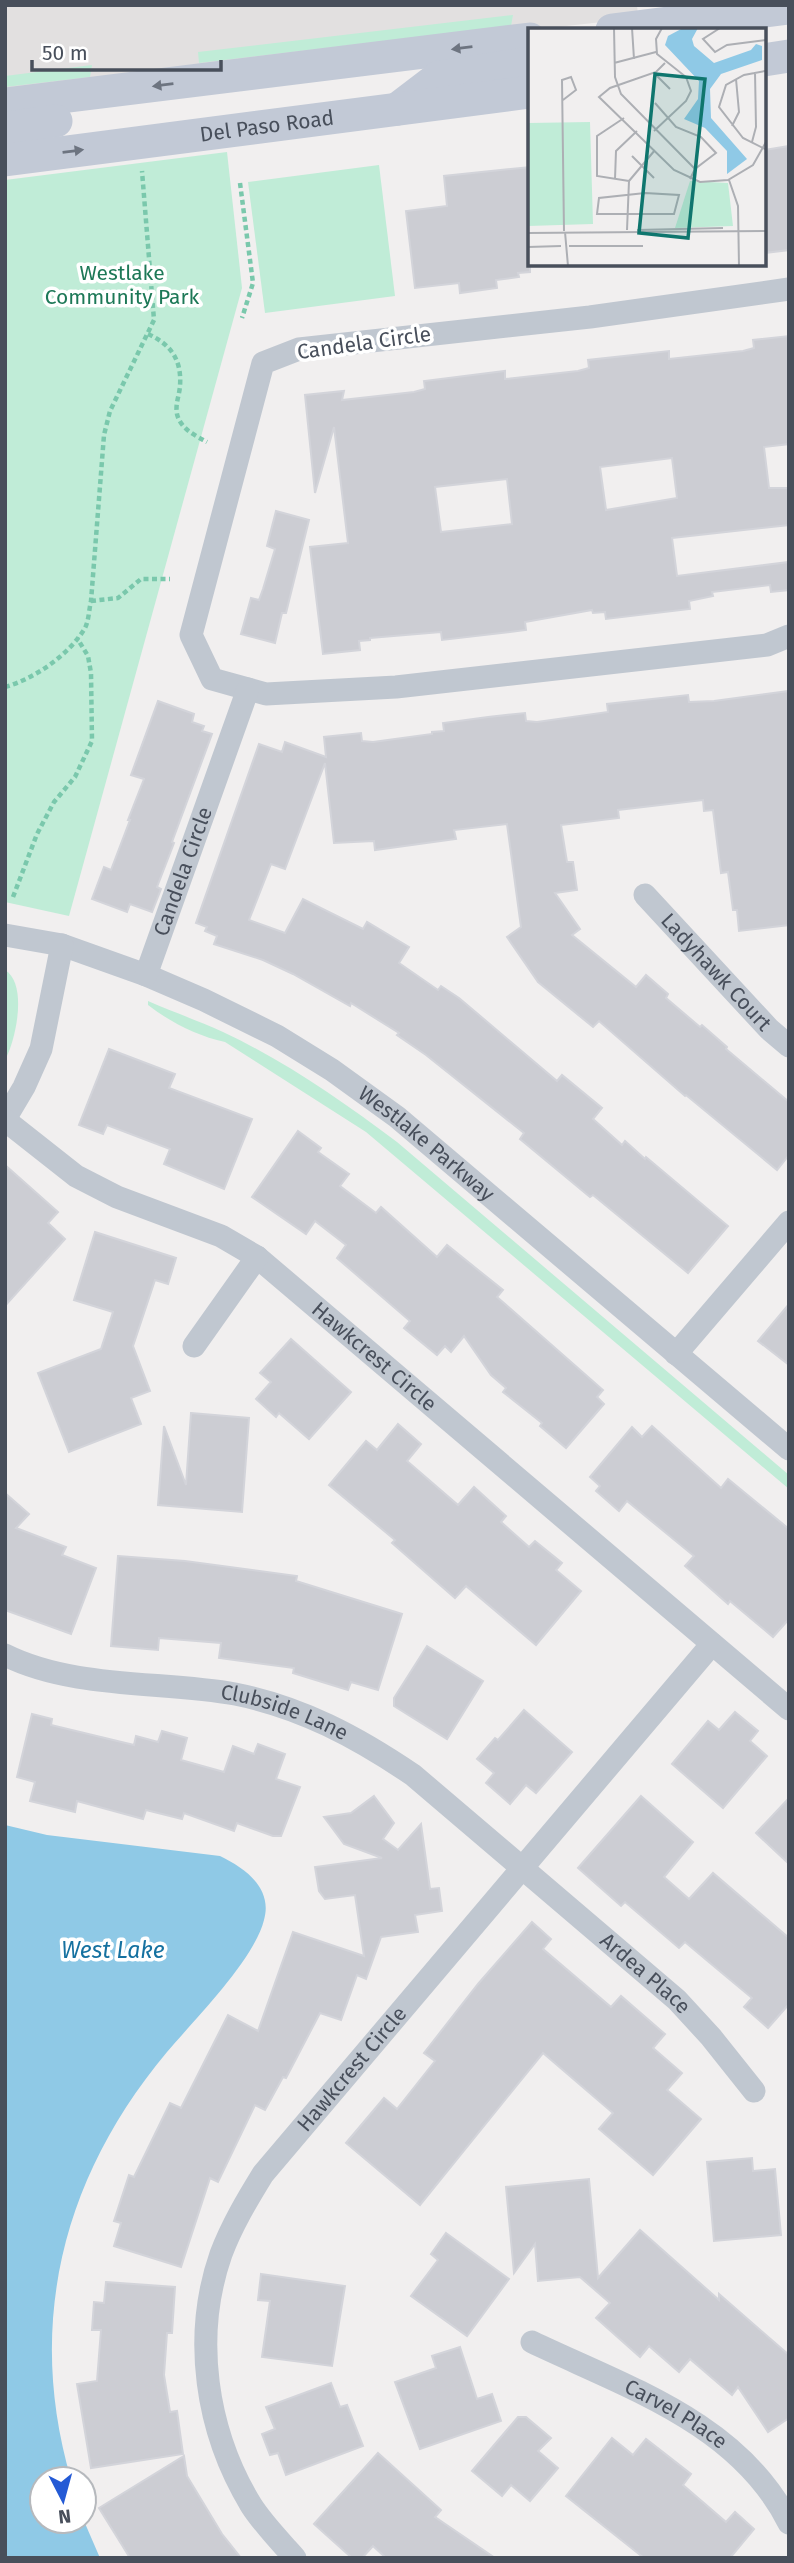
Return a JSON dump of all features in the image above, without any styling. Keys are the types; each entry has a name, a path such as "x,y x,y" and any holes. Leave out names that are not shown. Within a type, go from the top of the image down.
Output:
{"street":[{"path":"628,28 789,8"},
{"path":"738,14 789,26"},
{"path":"5,104 528,39"},
{"path":"766,60 789,56"},
{"path":"397,109 439,76 528,63"},
{"path":"5,128 61,120 94,108 113,91"},
{"name":"Del Paso Road","path":"5,160 528,92"},
{"name":"Candela Circle","path":"789,289 590,317 299,349 263,363 191,635 212,679 266,694 396,687 767,645 789,636"},
{"name":"Candela Circle","path":"146,975 248,689"},
{"name":"Ladyhawk Court","path":"645,895 769,1029 789,1045"},
{"name":"Westlake Parkway","path":"5,935 62,945 146,975 253,1024 332,1070 397,1117 789,1450"},
{"path":"5,1120 41,1049 62,945"},
{"name":"Hawkcrest Circle","path":"5,1120 76,1175 117,1197 221,1236 257,1257 789,1709"},
{"path":"676,1354 789,1222"},
{"path":"194,1346 257,1257"},
{"name":"Hawkcrest Circle","path":"295,2558 252,2505 230,2465 216,2426 209,2392 206,2351 209,2300 221,2256 236,2217 263,2174 712,1644"},
{"name":"Clubside Lane","path":"5,1655 70,1675 234,1694 282,1706 328,1723 372,1747 412,1775 522,1868"},
{"name":"Ardea Place","path":"522,1868 677,2000 754,2091"},
{"name":"Carvel Place","path":"532,2342 701,2425 732,2449 763,2482 789,2523"}],"path":[{"path":"5,687 18,684 72,646 86,625 91,601 107,423 129,368 154,320 142,170"},
{"path":"240,183 253,283 242,318"},
{"path":"148,334 165,342 174,351 179,366 180,386 175,404 180,422 207,442"},
{"path":"91,601 118,598 141,579 170,579"},
{"path":"13,897 37,834 54,802 75,777 92,741 91,673 88,656 77,638"}],"shaded area":[{"path":"5,5 637,5 638,18 528,28 528,30 5,89"}],"green space":[{"path":"513,15 511,26 199,63 198,52"},
{"path":"92,65 90,77 5,87 5,76"},
{"name":"Westlake Community Park","path":"227,152 242,288 69,916 5,902 5,180"},
{"path":"379,165 395,296 265,313 248,182"},
{"path":"5,970 16,987 18,1013 13,1039 5,1060"},
{"path":"148,1001 223,1032 269,1056 334,1097 397,1142 789,1475 789,1489 366,1132 225,1042 184,1028 165,1017 148,1005"}],"water":[{"name":"West Lake","path":"5,1825 47,1835 220,1856 247,1873 261,1889 266,1909 258,1936 249,1953 222,1989 167,2052 131,2099 102,2149 79,2200 63,2253 54,2307 52,2363 58,2421 68,2465 28,2465 28,2535 90,2535 100,2558 5,2558"}],"building":[{"path":"789,146 789,250 766,253 766,150"},
{"path":"528,167 530,272 518,273 519,277 496,280 497,288 460,293 459,283 415,288 406,211 447,206 444,176"},
{"path":"789,336 789,444 764,447 769,488 789,488 789,525 672,538 677,576 789,562 789,590 771,592 770,585 712,592 713,596 689,601 690,609 606,619 605,612 593,613 592,610 525,622 526,630 442,640 441,632 370,638 359,641 360,650 323,654 310,547 348,543 334,427 315,493 305,395 344,391 342,400 414,392 425,389 424,381 505,371 505,379 578,371 589,368 588,360 669,351 669,359 743,351 754,348 753,340","holes":["672,458 677,498 606,510 600,467","507,479 512,524 441,532 435,487"]},
{"path":"276,511 309,520 286,613 282,613 275,643 241,634 251,598 259,600 275,549 267,546"},
{"path":"789,691 789,925 739,931 728,872 721,873 713,810 704,811 703,800 618,810 619,818 561,825 567,862 573,862 577,890 555,893 580,929 572,935 636,987 646,975 668,994 666,998 700,1027 702,1025 789,1102 789,1155 777,1170 685,1096 599,1021 593,1027 538,982 507,937 521,927 507,824 454,830 456,839 375,850 374,841 334,843 325,763 285,869 271,864 249,920 285,933 303,899 363,929 367,922 409,947 399,963 438,990 441,986 459,998 557,1081 562,1075 602,1108 593,1119 622,1145 625,1141 645,1159 646,1157 728,1226 688,1273 520,1139 524,1133 397,1035 399,1033 351,1003 350,1006 293,974 263,960 214,944 217,936 205,931 207,927 196,923 259,744 282,752 285,742 326,757 324,737 361,733 362,741 373,742 432,734 444,731 443,723 488,717 525,713 526,721 537,722 608,712 607,704 688,695 689,702 714,701"},
{"path":"158,701 194,714 192,722 204,726 202,731 212,734 172,842 174,843 157,887 161,889 152,912 130,904 127,912 92,899 104,867 111,870 144,779 131,775"},
{"path":"109,1049 175,1074 169,1088 252,1119 224,1189 164,1164 170,1149 107,1125 103,1134 79,1125"},
{"path":"298,1131 321,1148 318,1152 349,1174 340,1186 376,1213 381,1207 437,1257 447,1245 503,1290 497,1297 603,1390 597,1397 604,1404 566,1448 540,1426 542,1423 503,1392 506,1388 491,1375 464,1336 451,1352 445,1346 437,1355 404,1328 410,1321 337,1258 346,1245 315,1221 306,1234 252,1197"},
{"path":"5,1165 58,1212 48,1223 65,1239 5,1306"},
{"path":"95,1232 176,1258 168,1284 155,1280 133,1346 150,1391 131,1398 141,1424 69,1452 38,1373 101,1349 113,1312 74,1300"},
{"path":"789,1304 789,1365 758,1341"},
{"path":"291,1339 351,1392 309,1439 279,1413 276,1417 256,1399 271,1382 260,1373"},
{"path":"191,1413 249,1418 242,1512 158,1505 164,1426 186,1485"},
{"path":"398,1424 421,1444 407,1461 458,1505 474,1487 506,1516 501,1522 529,1547 535,1541 562,1563 556,1570 581,1591 536,1645 466,1586 455,1598 392,1543 395,1540 329,1485 366,1441 377,1450"},
{"path":"652,1426 721,1488 728,1479 789,1529 789,1619 773,1637 730,1601 728,1604 685,1566 694,1556 627,1501 619,1511 596,1491 600,1486 590,1477 632,1427 642,1437"},
{"path":"5,1493 29,1514 16,1528 66,1547 62,1555 96,1568 71,1634 5,1610"},
{"path":"118,1556 185,1561 297,1576 296,1581 402,1614 378,1690 351,1682 348,1690 293,1673 294,1668 219,1658 221,1643 159,1638 158,1650 111,1646"},
{"path":"427,1646 483,1681 447,1739 394,1706 394,1698"},
{"path":"524,1710 572,1752 536,1793 526,1785 510,1804 486,1783 494,1773 477,1759"},
{"path":"735,1712 758,1731 750,1741 767,1756 723,1808 672,1764 708,1721 719,1730"},
{"path":"32,1714 52,1719 51,1725 134,1745 136,1736 158,1742 162,1731 187,1738 181,1760 224,1772 233,1746 254,1754 258,1744 285,1754 276,1779 300,1787 281,1836 273,1836 237,1823 234,1831 184,1813 182,1819 146,1810 143,1819 77,1801 75,1812 30,1801 35,1782 17,1777"},
{"path":"374,1796 394,1823 383,1839 398,1850 421,1824 430,1889 439,1888 442,1911 415,1915 418,1932 381,1937 366,1979 357,1975 341,2020 320,2013 286,2078 283,2077 265,2110 255,2105 218,2182 210,2178 181,2267 114,2246 121,2223 114,2221 129,2175 134,2177 170,2103 181,2108 228,2015 258,2031 293,1932 364,1956 355,1895 325,1899 319,1891 315,1867 382,1858 344,1844 324,1817 351,1813"},
{"path":"641,1796 693,1842 664,1877 689,1899 713,1873 789,1938 789,2004 768,2028 744,2007 752,1998 685,1942 679,1948 625,1902 621,1906 578,1868"},
{"path":"789,1798 789,1864 756,1833"},
{"path":"532,1922 551,1939 543,1949 611,2007 621,1996 665,2034 653,2048 682,2073 667,2090 701,2119 653,2175 599,2129 613,2113 543,2053 420,2205 346,2143 384,2098 397,2109 435,2061 424,2053 478,1984"},
{"path":"752,2158 753,2171 775,2169 781,2235 714,2241 707,2162"},
{"path":"589,2179 598,2278 640,2230 719,2300 719,2294 789,2355 789,2418 768,2432 738,2387 732,2395 690,2359 679,2372 649,2346 640,2357 596,2318 610,2303 580,2277 538,2281 535,2244 514,2273 506,2187"},
{"path":"446,2233 509,2279 467,2336 411,2296 438,2260 431,2254"},
{"path":"261,2274 345,2286 332,2366 262,2357 270,2301 258,2300"},
{"path":"106,2282 175,2287 172,2333 167,2333 164,2375 170,2412 177,2411 183,2454 98,2467 90,2465 77,2384 97,2381 101,2330 92,2330 94,2302 104,2303"},
{"path":"460,2347 477,2399 492,2394 501,2421 420,2449 395,2382 436,2368 432,2356"},
{"path":"331,2383 340,2407 347,2405 363,2446 286,2475 278,2453 270,2455 262,2434 275,2429 266,2407"},
{"path":"518,2417 526,2417 551,2438 538,2451 558,2468 530,2501 511,2485 502,2496 472,2471"},
{"path":"612,2438 633,2455 646,2439 691,2474 683,2485 726,2522 735,2512 754,2529 730,2558 644,2558 566,2496"},
{"path":"378,2453 441,2510 435,2517 495,2558 386,2558 373,2546 362,2558 352,2558 314,2524"},
{"path":"184,2456 187,2476 222,2534 241,2558 130,2558 99,2508"}]}
